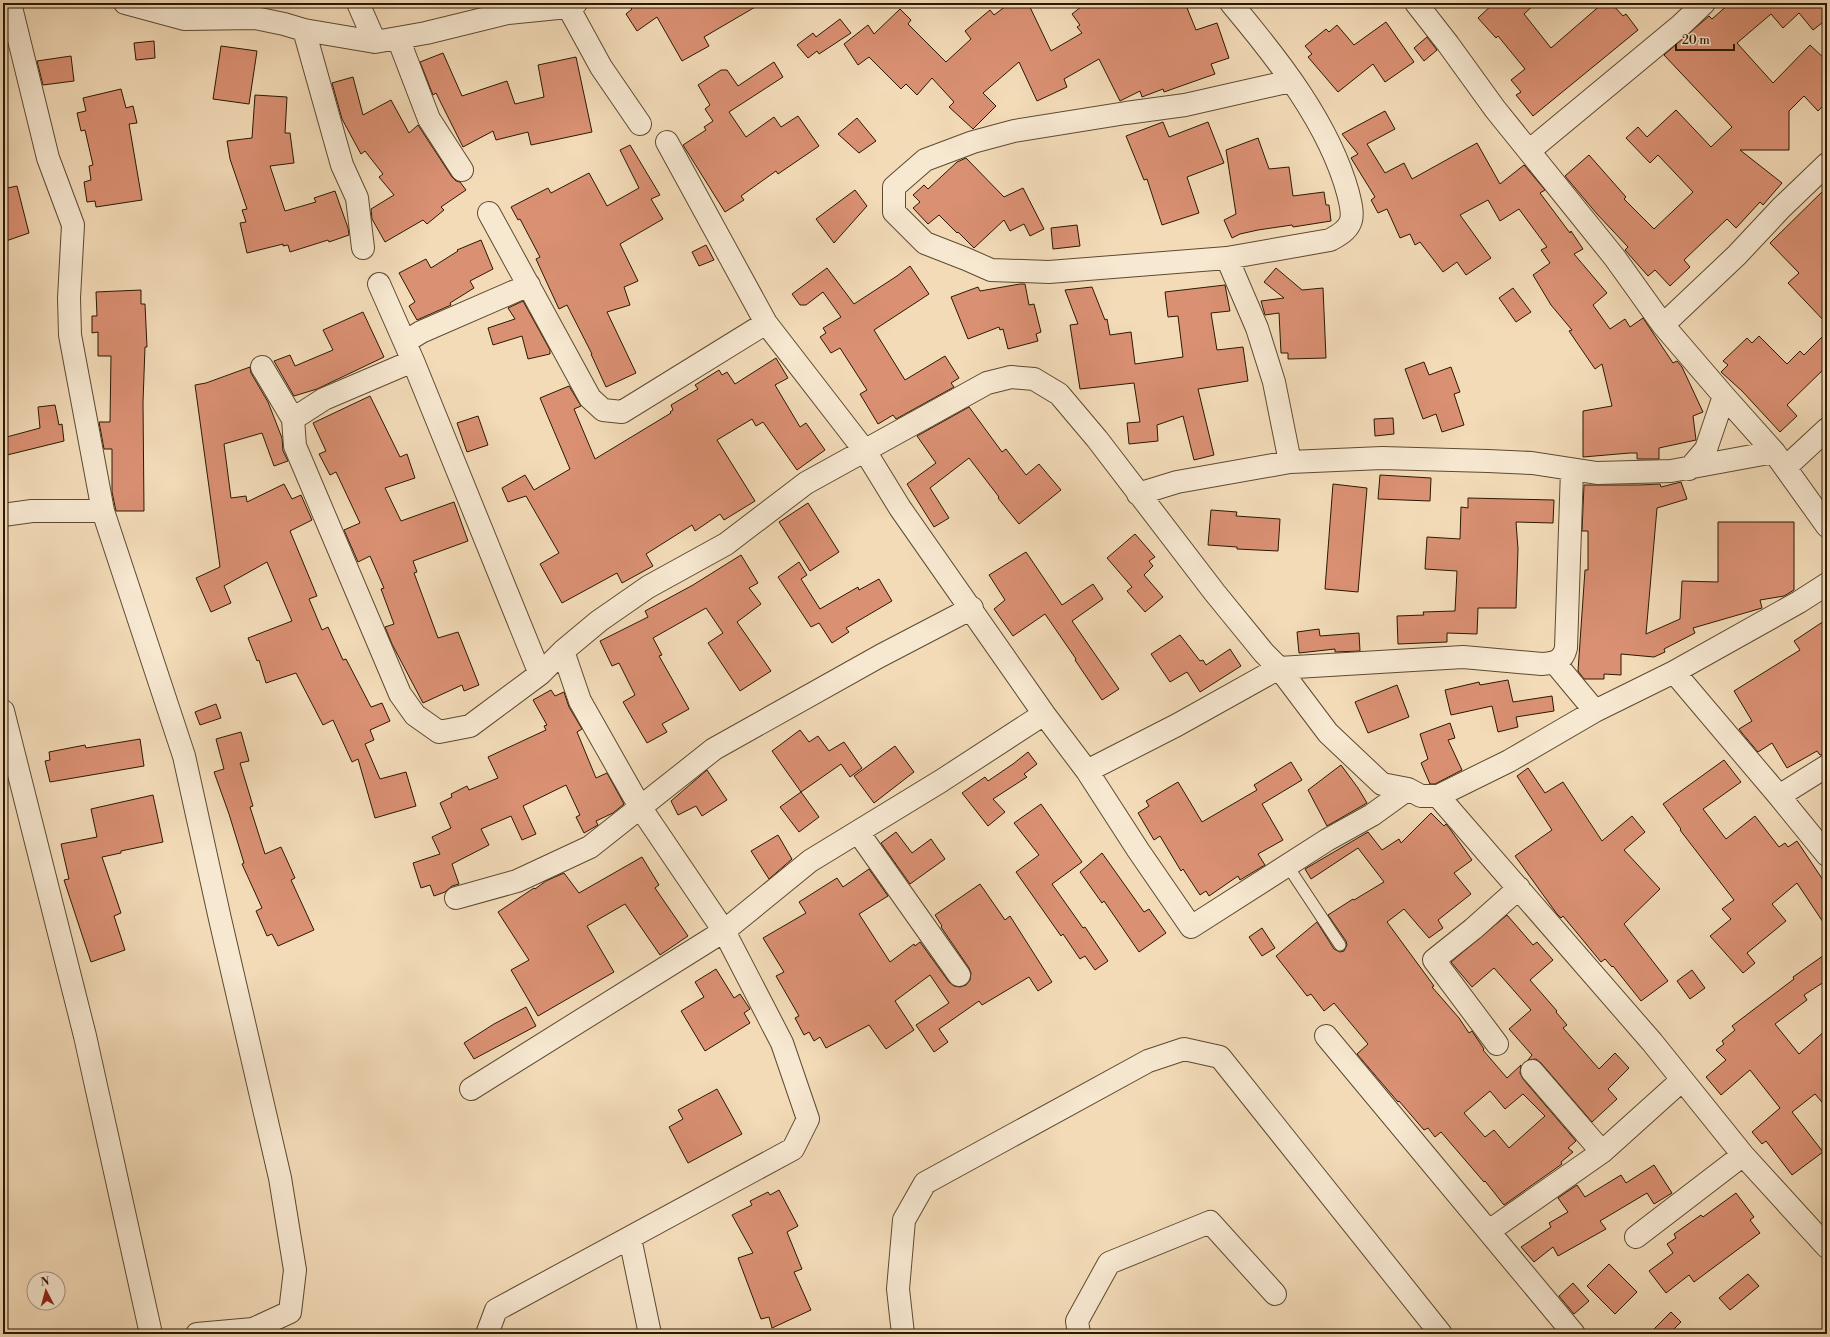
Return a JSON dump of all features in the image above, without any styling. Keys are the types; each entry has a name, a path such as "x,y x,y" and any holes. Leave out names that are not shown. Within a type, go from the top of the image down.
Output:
{"street":[{"path":"10,3 48,158 73,225 69,298 70,335 103,511 184,756 221,927 280,1178 295,1270 290,1312 253,1328 197,1334"},
{"path":"125,3 184,19 255,18 304,30 375,42 426,33 508,13 570,4 601,68 640,124"},
{"path":"358,3 375,42"},
{"path":"1231,3 1256,32 1291,81 1322,128 1343,175 1351,204 1351,222 1342,233 1330,240 1227,258 1049,272 991,270 925,243 894,212 894,187 925,160 973,142 1014,131 1185,105 1291,81"},
{"path":"1416,3 1495,109 1615,258 1663,325 1780,459 1827,526"},
{"path":"1529,151 1681,25 1704,3"},
{"path":"304,30 342,165 357,198 364,248"},
{"path":"398,38 429,119 462,170"},
{"path":"667,142 766,323 865,451 900,508 972,608 1044,714 1087,771 1191,928 1327,840 1372,815 1408,789"},
{"path":"1663,325 1737,255 1781,208 1827,164"},
{"path":"489,213 590,398 603,410 622,412 766,323"},
{"path":"1227,258 1257,328 1274,382 1290,462"},
{"path":"379,284 409,351 540,674"},
{"path":"292,419 324,399 409,351 421,332 529,285"},
{"path":"262,367 292,419 295,446 298,454 400,694 415,715 439,732 470,726 540,674 563,651 599,621 648,587 726,544 806,483 987,383 1011,377 1034,379 1059,394 1097,439 1220,600 1264,653 1279,668 1333,738 1382,784 1408,789 1421,796 1438,796 1509,761 1595,711 1674,672 1799,602 1827,584"},
{"path":"1689,468 1706,449 1724,396"},
{"path":"1138,494 1177,482 1290,462 1382,458 1532,463 1596,473 1671,471 1780,459 1827,429"},
{"path":"1087,771 1165,731 1279,668 1463,657 1542,664 1555,663 1564,656 1566,648 1572,470"},
{"path":"3,515 32,511 103,511"},
{"path":"456,898 517,881 590,847 714,749 880,656 972,608"},
{"path":"487,1334 496,1310 793,1149 808,1119 782,1043 724,931 640,807 580,701 563,651"},
{"path":"1555,663 1595,711"},
{"path":"1674,672 1827,855"},
{"path":"3,711 85,1036 151,1334"},
{"path":"471,1089 724,931 810,861 1044,714"},
{"path":"1779,796 1827,766"},
{"path":"1438,796 1519,888 1682,1080 1743,1155 1827,1247"},
{"path":"858,832 959,975"},
{"path":"1497,1044 1434,960 1473,929 1519,888"},
{"path":"1326,1036 1574,1334"},
{"path":"903,1334 898,1289 904,1220 925,1183 1148,1061 1184,1049 1220,1058 1441,1334"},
{"path":"1532,1071 1602,1152"},
{"path":"1489,1231 1602,1152 1682,1080"},
{"path":"1636,1237 1743,1155"},
{"path":"1079,1334 1078,1321 1109,1263 1210,1222 1275,1294"},
{"path":"630,1238 650,1334"}],"lane":[{"path":"1287,865 1340,945"}],"building":[{"path":"628,3 762,3 704,37 709,46 682,61 657,17 637,31 626,14 632,9"},
{"path":"1010,3 1028,3 1051,51 1082,33 1077,27 1080,25 1072,14 1086,3 1185,3 1196,30 1217,23 1229,58 1211,64 1215,74 1164,92 1163,89 1142,97 1140,91 1120,101 1099,59 1064,79 1067,87 1037,101 1019,62 983,93 996,106 973,129 949,107 954,102 932,78 917,95 906,84 901,89 869,57 858,65 844,44 868,25 874,34 900,9 911,20 908,24 946,62 971,39 965,31 990,10 994,15"},
{"path":"1494,3 1536,3 1524,14 1551,48 1603,3 1611,3 1623,16 1626,14 1638,30 1533,116 1516,95 1521,92 1511,80 1525,69 1498,36 1496,38 1478,18"},
{"path":"1730,3 1818,3 1827,14 1827,19 1813,30 1799,13 1783,28 1771,14 1737,43 1773,83 1810,45 1827,61 1827,102 1818,111 1804,96 1789,111 1789,150 1740,150 1782,183 1763,205 1760,202 1736,228 1727,219 1684,260 1690,267 1670,286 1655,270 1648,276 1625,250 1628,247 1597,214 1565,176 1589,155 1626,197 1624,199 1654,229 1693,192 1658,155 1650,163 1626,138 1638,127 1647,137 1676,110 1711,147 1732,127 1664,55 1709,16 1712,19"},
{"path":"840,19 851,33 819,54 817,51 808,58 797,45 813,33 816,37"},
{"path":"1386,22 1414,62 1385,82 1373,64 1338,92 1308,57 1312,54 1305,46 1326,29 1329,32 1337,25 1354,45"},
{"path":"1427,37 1437,50 1424,61 1414,48"},
{"path":"154,41 155,58 136,60 134,43"},
{"path":"221,46 257,51 249,104 213,99"},
{"path":"443,53 462,96 507,81 515,104 544,97 538,65 576,57 592,132 531,145 528,132 496,140 493,131 463,147 436,93 433,95 420,62"},
{"path":"71,56 74,81 43,85 37,61"},
{"path":"774,62 783,77 729,112 746,137 774,117 781,127 798,116 819,146 778,174 776,171 741,196 744,200 725,212 683,145 706,130 704,127 713,121 705,109 710,105 698,85 721,70 727,70 738,86"},
{"path":"353,77 363,115 391,100 409,133 418,125 452,177 456,181 460,182 466,190 441,207 444,210 427,224 423,220 385,242 372,219 371,209 394,195 379,177 383,174 365,151 361,154 342,119 332,83"},
{"path":"121,89 126,108 133,106 137,123 129,124 142,200 96,207 95,201 87,202 84,182 91,180 89,166 93,165 85,130 81,131 77,113 86,111 83,98"},
{"path":"255,95 287,97 285,133 290,133 294,163 270,166 285,211 316,202 314,198 335,191 349,235 290,252 288,245 283,246 283,244 247,253 240,223 246,222 242,210 247,209 230,159 227,141 252,138"},
{"path":"1385,111 1395,129 1367,144 1385,173 1404,163 1412,179 1477,143 1500,184 1524,165 1545,190 1540,193 1570,233 1571,231 1583,249 1574,254 1607,293 1593,305 1610,329 1625,319 1630,327 1643,318 1673,363 1677,361 1682,367 1703,412 1693,416 1696,440 1659,448 1659,459 1637,459 1637,453 1583,457 1583,411 1612,406 1602,364 1595,369 1569,331 1572,330 1551,305 1533,275 1550,263 1541,250 1547,247 1519,209 1500,221 1488,200 1460,215 1491,258 1466,275 1457,262 1443,272 1420,242 1415,245 1410,234 1400,238 1387,209 1378,213 1371,200 1375,197 1351,158 1358,154 1342,134"},
{"path":"857,118 876,141 859,153 838,134"},
{"path":"1163,122 1169,137 1208,122 1224,163 1187,177 1199,213 1162,225 1147,179 1144,180 1126,136"},
{"path":"1258,138 1269,169 1289,167 1293,196 1324,192 1326,205 1329,205 1331,221 1293,227 1292,225 1258,230 1240,234 1232,238 1224,220 1236,214 1226,150"},
{"path":"630,145 660,195 651,199 663,219 620,244 638,281 624,287 630,305 607,312 636,373 606,387 592,354 567,305 559,309 536,259 540,257 520,219 518,220 511,207 548,188 551,193 589,173 607,206 639,188 620,150"},
{"path":"966,158 1004,197 1023,188 1044,229 1030,236 1024,224 1010,231 1004,220 974,248 939,215 928,224 913,208 920,202 913,195 924,185 928,189 957,162"},
{"path":"17,186 29,233 3,242 3,189"},
{"path":"1827,187 1827,324 1788,283 1799,273 1770,243"},
{"path":"855,190 867,206 834,243 816,219"},
{"path":"1077,225 1080,246 1053,249 1051,228"},
{"path":"481,240 493,269 470,281 474,288 450,303 451,305 417,320 409,306 415,302 399,273 426,259 431,268 458,251 457,250"},
{"path":"706,245 714,260 699,266 692,252"},
{"path":"910,266 929,294 874,330 905,380 945,356 959,378 951,383 954,387 896,419 893,415 878,424 860,394 867,390 840,348 831,353 820,337 826,333 823,328 841,317 823,292 806,305 800,305 792,294 827,268 854,304"},
{"path":"1276,268 1302,290 1323,288 1326,358 1288,359 1288,353 1281,353 1279,313 1265,315 1261,301 1284,298 1264,282"},
{"path":"1025,284 1029,305 1034,304 1041,332 1036,334 1038,341 1008,349 1003,329 1000,330 999,327 968,339 951,297 978,287 980,291"},
{"path":"1225,285 1230,311 1211,313 1217,350 1243,347 1248,381 1198,389 1214,455 1194,460 1183,416 1157,425 1158,441 1129,444 1127,423 1140,422 1134,383 1080,389 1070,325 1078,324 1065,290 1092,287 1105,320 1107,319 1110,335 1131,332 1135,364 1183,357 1178,316 1168,317 1165,292"},
{"path":"1513,288 1531,312 1516,322 1499,298"},
{"path":"141,290 141,304 145,304 147,347 145,347 143,402 144,511 116,511 112,492 112,449 104,449 99,422 110,422 111,356 98,356 98,332 92,333 92,316 97,316 96,292"},
{"path":"523,301 550,350 550,354 528,359 522,336 493,345 488,328 515,319 508,308"},
{"path":"363,312 384,357 317,389 294,396 274,361 290,355 295,366 333,350 323,330"},
{"path":"1827,332 1827,366 1787,405 1797,416 1780,432 1742,391 1721,372 1728,365 1723,361 1747,338 1752,343 1759,336 1787,364 1800,351 1804,355"},
{"path":"776,358 788,378 775,385 800,427 806,423 825,450 797,470 763,422 756,426 752,419 717,440 755,501 724,520 720,514 695,531 692,525 646,554 653,566 622,583 617,573 562,603 540,564 559,553 526,496 508,502 502,488 525,475 534,490 570,469 540,398 569,386 581,406 574,409 595,459 671,413 670,412 673,410 671,405 698,389 695,385 719,370 722,375 727,372 735,384"},
{"path":"1424,362 1429,375 1451,367 1460,392 1454,394 1464,425 1442,432 1436,414 1423,419 1405,369"},
{"path":"250,367 251,373 268,402 282,438 283,451 288,461 274,466 262,433 224,444 231,498 246,496 247,502 284,484 292,499 301,495 312,520 290,531 317,596 309,599 322,630 328,627 343,660 346,659 371,707 382,703 390,721 370,730 374,740 365,744 380,779 406,772 416,806 375,818 358,759 352,762 333,720 323,725 296,673 266,683 259,660 257,661 248,638 292,621 267,562 224,586 231,603 211,612 196,578 220,567 195,385 206,383"},
{"path":"370,396 400,457 407,454 415,478 385,488 401,521 454,502 468,541 413,561 417,572 414,573 438,638 458,632 479,685 464,691 462,685 423,703 392,644 385,627 394,624 381,589 384,588 370,556 358,562 344,530 360,523 336,472 330,475 319,454 326,451 313,423"},
{"path":"55,405 59,425 62,424 64,441 3,456 3,438 40,428 38,407"},
{"path":"969,407 1002,452 1006,449 1026,475 1039,464 1061,490 1019,524 969,458 930,488 949,518 934,527 907,484 936,463 917,436"},
{"path":"478,416 488,445 467,452 457,423"},
{"path":"1393,418 1394,434 1375,436 1374,419"},
{"path":"1380,475 1431,478 1430,501 1378,499"},
{"path":"1681,482 1687,499 1657,508 1646,634 1680,619 1682,581 1718,582 1718,522 1794,522 1794,590 1784,596 1760,600 1762,608 1693,628 1695,633 1664,649 1665,652 1654,657 1621,654 1621,675 1604,674 1604,679 1584,679 1578,671 1585,570 1588,570 1588,531 1582,531 1584,485 1660,484 1661,487"},
{"path":"1333,484 1367,488 1358,592 1325,589"},
{"path":"1468,498 1554,500 1553,523 1516,522 1518,549 1516,608 1478,608 1477,634 1447,633 1447,642 1398,644 1397,616 1424,615 1423,612 1455,611 1457,571 1425,569 1427,537 1460,539 1461,507 1468,508"},
{"path":"808,503 839,552 810,571 779,522"},
{"path":"1211,510 1237,512 1236,516 1280,519 1278,551 1237,549 1237,547 1208,545"},
{"path":"1135,534 1155,557 1149,561 1153,566 1144,575 1163,597 1145,612 1127,591 1132,587 1107,558"},
{"path":"1026,552 1062,605 1093,584 1103,599 1072,621 1119,689 1102,700 1045,614 1013,636 994,609 1005,600 989,575"},
{"path":"741,555 758,583 749,588 761,604 737,622 771,671 740,691 708,643 723,633 706,608 653,638 662,655 659,656 689,709 662,724 667,732 647,743 623,702 635,695 619,663 612,666 600,641 648,617 645,611 693,585"},
{"path":"799,562 807,575 801,579 820,609 858,587 859,590 879,579 892,601 846,628 849,632 832,643 819,623 811,627 778,577"},
{"path":"1827,619 1827,754 1820,755 1817,751 1787,768 1772,743 1758,752 1739,729 1752,721 1734,691 1800,650 1794,641"},
{"path":"1319,629 1320,636 1359,633 1360,651 1335,652 1335,649 1299,653 1297,632"},
{"path":"1180,635 1200,661 1203,660 1206,665 1230,649 1241,666 1200,692 1187,672 1170,682 1151,654"},
{"path":"1508,680 1513,702 1552,696 1554,711 1516,717 1518,727 1498,732 1492,706 1451,715 1445,690 1479,682 1480,685"},
{"path":"1397,685 1409,717 1368,733 1355,702"},
{"path":"551,690 555,696 564,692 569,707 582,729 577,732 596,778 607,773 624,804 613,813 596,821 598,825 584,833 576,817 580,815 566,785 523,806 536,834 522,840 511,816 481,829 489,845 452,864 459,884 452,886 445,892 434,896 430,885 421,888 413,863 440,854 432,837 451,828 440,803 452,797 451,794 467,786 469,790 498,778 488,757 546,730 544,726 547,725 533,700"},
{"path":"216,704 221,718 200,725 195,712"},
{"path":"1450,723 1455,738 1448,740 1462,770 1435,784 1430,784 1421,763 1428,759 1420,734"},
{"path":"800,730 809,742 818,736 829,751 844,742 862,768 850,777 841,764 801,792 772,751"},
{"path":"241,732 249,761 240,763 253,806 250,807 265,854 281,847 295,878 291,880 314,930 278,946 272,934 267,936 256,911 262,908 242,864 244,863 214,772 224,769 216,739"},
{"path":"140,739 144,766 50,782 45,761 50,760 49,752 85,745 86,748"},
{"path":"895,746 914,772 874,803 854,776"},
{"path":"1028,752 1037,764 1024,774 1027,777 993,799 1005,812 988,826 962,793 985,777 988,781"},
{"path":"1724,760 1741,782 1703,809 1726,839 1755,816 1779,847 1785,843 1788,847 1797,841 1827,886 1827,928 1797,883 1772,904 1786,921 1747,953 1755,963 1743,973 1710,936 1731,919 1722,909 1734,900 1680,830 1681,829 1663,804"},
{"path":"1291,762 1302,780 1262,804 1283,840 1258,854 1265,865 1240,880 1238,876 1209,896 1206,891 1200,895 1183,869 1181,871 1160,836 1154,840 1138,813 1149,806 1146,801 1178,782 1202,822 1257,790 1254,785"},
{"path":"1341,765 1367,803 1327,826 1308,790"},
{"path":"1528,768 1545,793 1563,782 1602,841 1632,816 1645,832 1624,850 1660,889 1624,924 1668,981 1641,1001 1613,966 1612,967 1605,959 1601,962 1563,916 1561,918 1557,914 1515,856 1552,830 1517,776"},
{"path":"707,770 727,800 702,816 696,806 678,815 671,801"},
{"path":"801,792 819,817 799,832 780,807"},
{"path":"153,795 163,842 121,851 121,853 102,857 121,913 114,916 125,950 91,962 64,880 69,879 61,844 97,837 91,809"},
{"path":"1041,804 1082,862 1052,884 1083,928 1085,927 1108,961 1095,970 1085,956 1080,959 1063,934 1061,936 1016,872 1039,855 1014,823"},
{"path":"1431,813 1444,826 1446,824 1472,860 1454,873 1471,894 1438,920 1443,928 1429,938 1404,909 1387,922 1434,986 1432,987 1459,1018 1469,1033 1472,1031 1484,1049 1483,1050 1507,1078 1521,1065 1520,1073 1523,1079 1576,1141 1568,1148 1573,1152 1561,1162 1562,1164 1504,1205 1485,1181 1484,1182 1441,1132 1435,1137 1428,1128 1424,1130 1357,1054 1368,1044 1334,1003 1324,1011 1311,994 1307,996 1276,956 1317,922 1334,949 1340,952 1344,951 1347,945 1346,941 1328,915 1384,882 1358,848 1311,879 1305,869 1368,832 1382,850 1399,839 1401,843","holes":["1490,1091 1505,1109 1523,1094 1545,1116 1509,1148 1494,1130 1485,1137 1464,1113"]},
{"path":"896,832 912,853 931,839 945,859 910,884 881,843"},
{"path":"778,835 792,859 769,879 751,851"},
{"path":"1102,853 1144,912 1149,909 1166,933 1139,952 1104,901 1102,903 1080,872"},
{"path":"642,857 659,885 655,888 688,936 660,955 625,904 587,926 614,972 538,1016 511,970 529,960 498,912 534,888 535,889 546,881 564,873 579,893"},
{"path":"869,869 888,896 859,914 890,962 914,944 915,946 920,942 949,982 954,986 960,987 966,985 970,980 971,973 969,968 941,927 942,926 935,915 980,884 1005,920 1010,916 1052,982 1038,991 1029,977 982,1005 979,1001 939,1029 948,1042 934,1052 916,1025 949,1003 930,975 895,1001 914,1030 886,1049 869,1025 826,1048 820,1037 814,1041 809,1032 804,1035 795,1018 799,1016 776,976 784,972 763,938 806,913 799,902 837,878 843,887"},
{"path":"1507,915 1533,945 1537,942 1553,960 1530,980 1567,1025 1563,1028 1599,1069 1615,1053 1629,1068 1608,1089 1617,1099 1592,1122 1541,1063 1536,1059 1528,1060 1532,1055 1509,1029 1531,1010 1494,968 1472,987 1451,962"},
{"path":"1262,928 1275,948 1262,956 1249,937"},
{"path":"1827,953 1827,980 1804,995 1807,1000 1775,1024 1799,1054 1827,1029 1827,1108 1815,1094 1792,1112 1823,1152 1792,1175 1766,1141 1762,1144 1752,1132 1780,1108 1750,1070 1721,1095 1706,1077 1726,1060 1716,1050 1724,1044 1722,1041 1735,1030 1732,1026 1794,979 1793,977"},
{"path":"716,969 734,998 740,994 750,1009 744,1013 750,1023 705,1051 681,1011 704,997 695,982"},
{"path":"1692,970 1705,988 1690,999 1677,981"},
{"path":"526,1007 536,1026 474,1059 464,1043 494,1024"},
{"path":"717,1089 742,1134 688,1163 669,1127 683,1119 678,1110"},
{"path":"1654,1165 1672,1193 1654,1204 1647,1193 1600,1221 1606,1229 1558,1256 1553,1247 1534,1262 1521,1247 1551,1227 1549,1223 1568,1212 1558,1198 1577,1185 1585,1197 1621,1175 1626,1183"},
{"path":"779,1190 798,1226 787,1232 802,1269 794,1272 811,1310 772,1328 769,1317 761,1319 738,1258 753,1253 732,1215 752,1205 750,1201 768,1192 770,1195"},
{"path":"1736,1193 1754,1217 1750,1220 1760,1233 1694,1282 1689,1275 1666,1293 1649,1271 1673,1253 1667,1244 1676,1238 1674,1234 1701,1215 1703,1217"},
{"path":"1609,1264 1637,1292 1615,1314 1587,1286"},
{"path":"1748,1274 1759,1286 1730,1310 1719,1298"},
{"path":"1573,1283 1589,1301 1574,1314 1559,1296"},
{"path":"1671,1312 1681,1322 1669,1334 1649,1334"}]}
